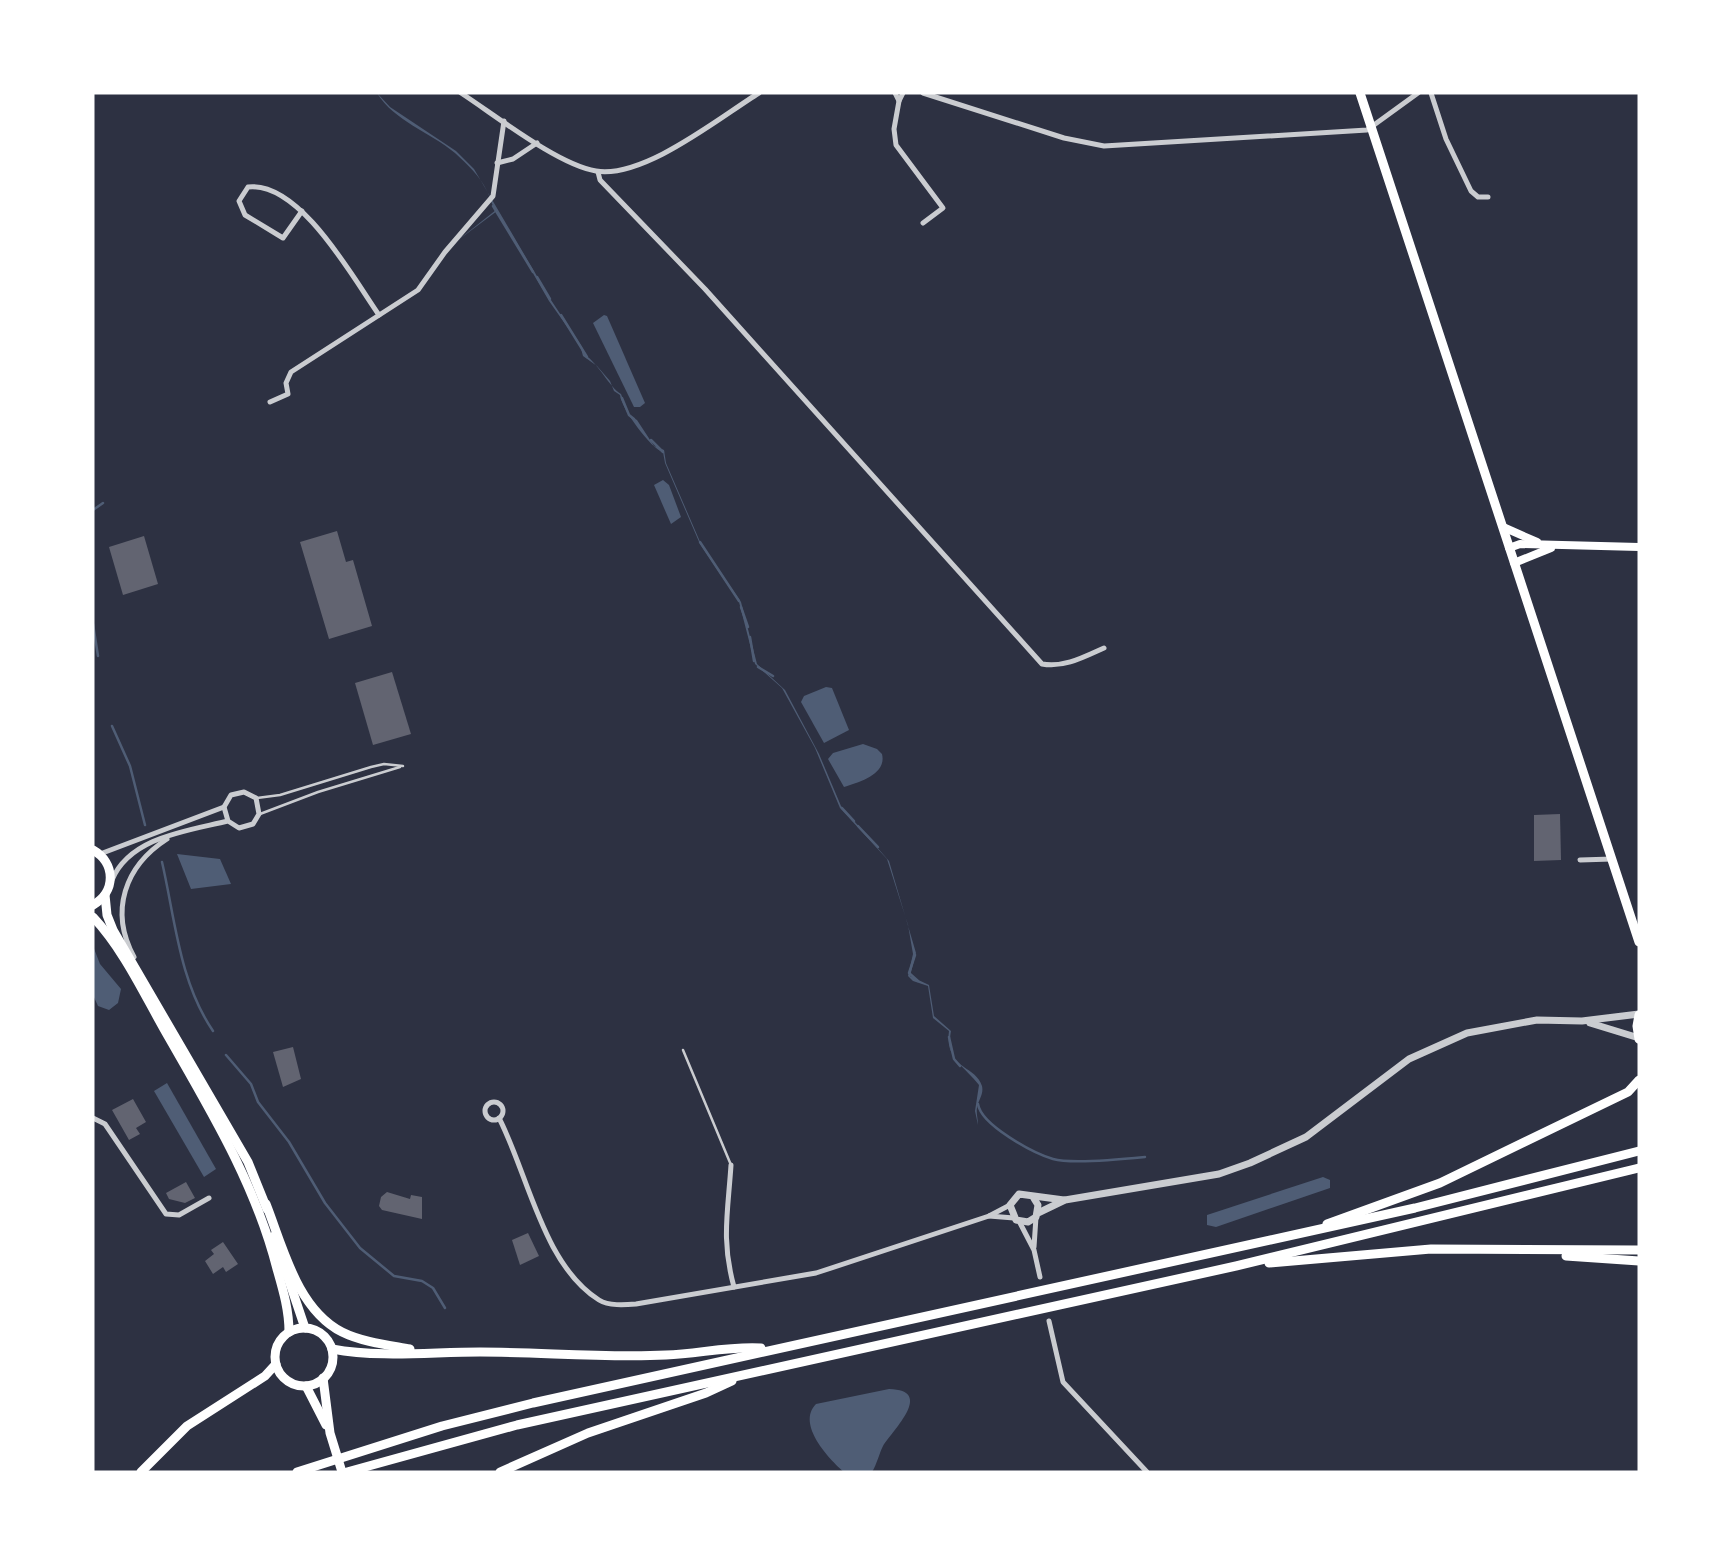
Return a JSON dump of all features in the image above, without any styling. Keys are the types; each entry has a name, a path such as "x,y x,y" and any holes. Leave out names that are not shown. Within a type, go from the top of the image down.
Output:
{"main road":[{"path":"1360,93 1639,942"},
{"path":"1503,527 1553,547"},
{"path":"1510,548 1520,544 1553,547 1639,547"},
{"path":"1514,563 1553,547"},
{"path":"93,905 105,895 111,883 111,872 97,852"},
{"path":"105,895 107,915 113,930 153,993 247,1162 306,1298 321,1317 342,1332 422,1352"},
{"path":"93,917 126,961 238,1162 258,1205 272,1247 289,1318 289,1332"},
{"path":"1639,1014 1639,1039"},
{"path":"1310,1232 1440,1183 1628,1092 1639,1080"},
{"path":"297,1472 442,1426 770,1349 1485,1192 1639,1151"},
{"path":"306,1386 330,1433 344,1472 517,1425 1236,1266 1639,1168"},
{"path":"266,1205 305,1328"},
{"path":"1236,1266 1430,1249 1529,1252 1639,1250"},
{"path":"1529,1252 1639,1261"},
{"path":"305,1328 322,1334 332,1349 330,1370 323,1378 306,1386 290,1382 276,1364 277,1344 289,1332 305,1328"},
{"path":"332,1349 376,1355 422,1352 612,1357 673,1355 736,1346 770,1349"},
{"path":"141,1472 187,1426 256,1382 276,1364"},
{"path":"500,1472 588,1433 706,1393 749,1373"},
{"path":"323,1378 330,1433"}],"street":[{"path":"461,93 537,142 574,163 598,172 638,166 759,93"},
{"path":"895,93 899,101"},
{"path":"903,93 894,129 896,145 943,208 923,223"},
{"path":"923,93 1063,138 1104,146 1371,127 1418,93"},
{"path":"1431,93 1446,139 1471,191 1478,197 1488,197"},
{"path":"270,402 288,394 286,383 291,372 418,290 445,252 493,196 504,121"},
{"path":"497,163 513,159 537,142"},
{"path":"598,172 600,180 705,289 1042,664 1070,663 1104,648"},
{"path":"302,211 283,238 245,215 239,201 248,187 262,186 302,211 319,228 379,315"},
{"path":"244,792 256,798 259,814 253,824 239,828 228,821 224,807 227,800 244,792"},
{"path":"97,852 224,807"},
{"path":"111,883 124,860 144,846 175,834 228,821"},
{"path":"153,993 131,952 124,932 124,896 129,878 137,864 154,847 175,834"},
{"path":"1580,860 1612,859"},
{"path":"499,1118 558,1255 572,1275 600,1301 624,1305 734,1287 853,1263 952,1225 989,1216 1010,1205 1019,1194 1065,1200 1219,1174 1306,1137 1409,1059 1467,1033 1537,1020 1618,1019 1639,1014"},
{"path":"1582,1021 1639,1039"},
{"path":"93,1118 105,1124 166,1214 179,1215 209,1198"},
{"path":"731,1165 724,1231 726,1257 734,1287"},
{"path":"1033,1197 1038,1205 1034,1250 1040,1277"},
{"path":"989,1216 1028,1222 1065,1200"},
{"path":"1010,1205 1013,1219 1034,1250"},
{"path":"1049,1321 1063,1382 1147,1472"}],"lane":[{"path":"256,798 280,794 384,764 403,766 318,792 259,814"},
{"path":"683,1049 731,1165"}],"water":[{"path":"377,93 390,107 456,151 474,169 480,180 455,153 403,119 384,103"},
{"path":"487,192 582,347 584,354 596,365 583,356 580,345 549,301 497,211 453,244 496,210"},
{"path":"604,315 607,316 645,403 640,407 634,407 593,323"},
{"path":"612,386 621,394 629,415 620,395"},
{"path":"629,415 637,420 654,446 644,436"},
{"path":"654,446 664,450 666,463 701,544 741,602 757,664 785,690 819,754 841,806 889,861 905,916 887,859 840,808 815,748 782,688 755,664 739,602 700,544 665,463 663,452"},
{"path":"663,480 669,485 681,517 671,524 654,485"},
{"path":"826,687 832,688 849,730 824,743 801,702 804,696"},
{"path":"863,744 882,754 880,767 871,776 844,787 828,759 833,753"},
{"path":"177,854 220,859 231,884 191,889"},
{"path":"908,927 916,953 910,976 929,985 934,1016 951,1031 952,1052 949,1041 949,1031 933,1018 928,986 913,981 908,976 913,954"},
{"path":"93,946 100,964 121,989 118,1003 109,1010 98,1006 93,995"},
{"path":"956,1060 978,1079 982,1086 977,1110 978,1125 975,1111 979,1085"},
{"path":"167,1083 216,1169 204,1177 154,1091"},
{"path":"1323,1177 1330,1180 1330,1188 1216,1227 1207,1225 1207,1215"},
{"path":"889,1389 902,1391 909,1396 907,1412 883,1446 872,1472 844,1472 817,1441 812,1431 811,1412 816,1404"}],"building":[{"path":"337,531 346,562 353,560 372,626 329,639 300,542"},
{"path":"144,536 158,584 123,595 109,547"},
{"path":"392,672 411,734 373,745 355,683"},
{"path":"1560,814 1561,860 1534,861 1534,815"},
{"path":"293,1047 301,1079 283,1087 273,1052"},
{"path":"133,1099 146,1122 136,1128 140,1134 129,1140 112,1110"},
{"path":"186,1182 195,1198 185,1203 169,1199 166,1193"},
{"path":"387,1192 410,1199 411,1195 422,1197 422,1219 382,1210 379,1206 381,1197"},
{"path":"528,1233 539,1256 520,1265 512,1240"},
{"path":"223,1242 238,1264 226,1272 223,1267 213,1274 205,1261 214,1254 211,1250"}],"waterway":[{"path":"493,206 533,272"},
{"path":"537,277 550,299"},
{"path":"561,315 587,357"},
{"path":"622,398 629,415 634,419"},
{"path":"651,440 663,452"},
{"path":"93,510 103,503"},
{"path":"700,542 739,601"},
{"path":"741,607 748,627"},
{"path":"93,624 98,656"},
{"path":"750,637 754,661"},
{"path":"758,667 773,676"},
{"path":"112,726 130,766 145,825"},
{"path":"842,808 854,821"},
{"path":"858,826 878,847"},
{"path":"162,862 185,970 213,1031"},
{"path":"915,955 909,973 918,981"},
{"path":"949,1037 954,1059 960,1066"},
{"path":"226,1055 251,1084 258,1102 289,1142 325,1203 360,1248 394,1276 422,1281 433,1288 445,1308"},
{"path":"978,1104 988,1121 998,1129 1033,1151 1053,1159 1085,1161 1145,1157"}]}
